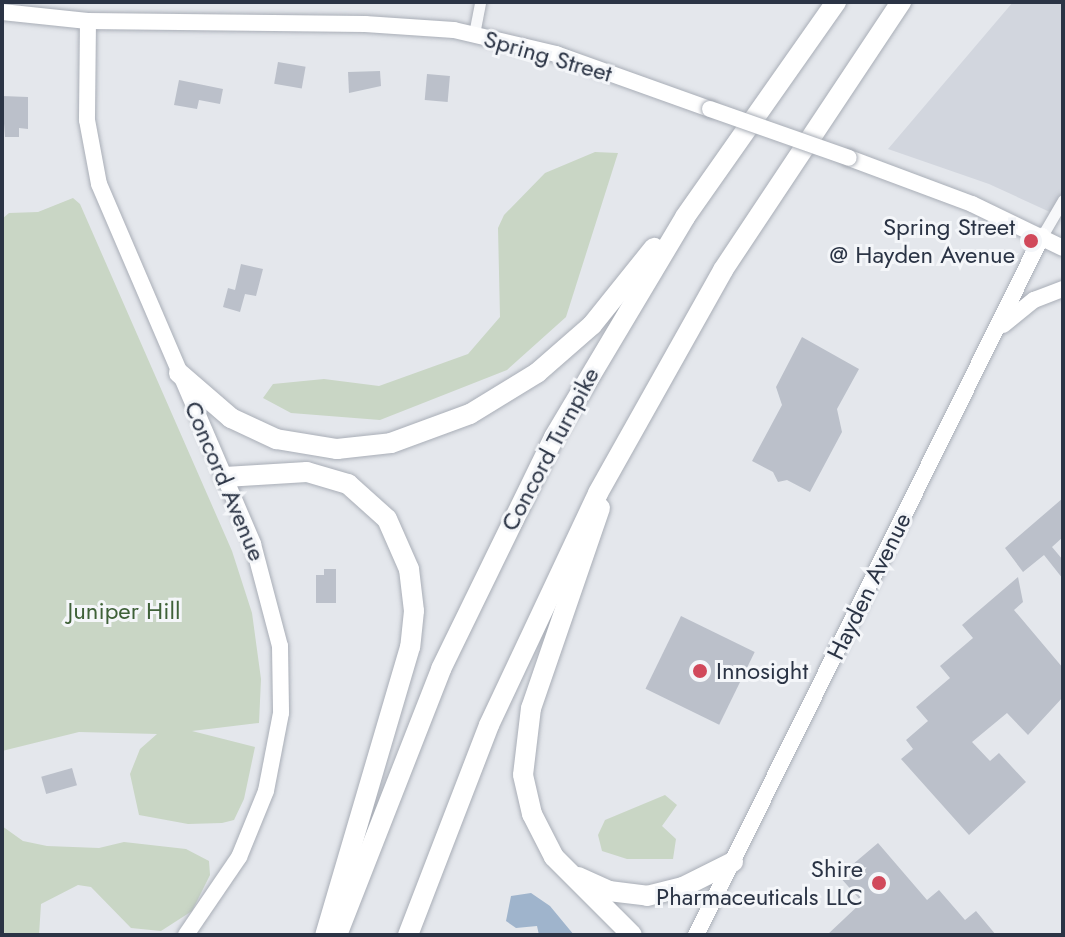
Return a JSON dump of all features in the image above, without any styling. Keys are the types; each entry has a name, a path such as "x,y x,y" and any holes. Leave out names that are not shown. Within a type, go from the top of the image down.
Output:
{"highway":[{"name":"Concord Turnpike","path":"337,935 406,752 484,574 579,393 685,217 836,2"},
{"path":"408,935 505,690 612,466 723,270 901,2"},
{"path":"179,373 231,418 286,442 347,449 419,435 495,401 547,366 592,325 631,272 685,217"},
{"path":"612,466 591,541 533,699 523,749 532,814 549,849 632,935"},
{"path":"225,477 307,472 348,484 387,519 409,569 414,611 410,647 325,935"},
{"path":"570,874 609,891 647,896 683,887 733,862"}],"main road":[{"name":"Spring Street","path":"2,12 88,21 381,24 474,34 556,54 849,158 1042,236 1063,248"},
{"name":"Concord Avenue","path":"88,21 87,120 92,162 225,477 271,596 281,658 281,713 272,769 255,823 226,878 186,935"},
{"name":"Hayden Avenue","path":"696,935 1042,236"},
{"path":"991,339 1021,308 1063,289"}],"street":[{"path":"474,34 480,2"},
{"path":"1042,236 1063,200"}],"shaded area":[{"path":"1013,2 1063,2 1063,218 989,184 888,149"}],"green space":[{"path":"595,152 618,153 566,317 507,370 380,420 291,413 263,398 273,384 324,379 379,386 468,354 500,317 498,228 504,215 545,173"},
{"name":"Juniper Hill","path":"73,198 80,204 232,551 252,613 261,679 259,723 192,731 255,747 244,799 234,820 222,823 188,824 139,815 130,774 140,749 157,734 79,732 2,751 2,219 9,213 38,212"},
{"path":"665,795 677,805 662,826 676,839 673,859 627,859 602,851 598,835 605,820"},
{"path":"2,826 23,841 47,846 99,848 124,842 186,849 209,861 210,875 192,911 161,931 131,928 91,887 78,885 41,904 39,935 2,935"}],"water":[{"path":"531,893 550,906 574,935 539,935 537,926 516,928 506,921 511,896"}],"building":[{"path":"278,62 306,67 302,89 274,84"},
{"path":"380,71 381,86 349,93 348,72"},
{"path":"427,74 450,76 448,102 425,100"},
{"path":"179,80 223,89 220,104 199,100 197,109 174,105"},
{"path":"2,96 28,97 28,129 19,128 19,137 5,137"},
{"path":"241,264 263,269 256,296 245,294 240,312 223,307 228,288 235,290"},
{"path":"802,337 859,369 837,409 842,432 810,492 787,480 778,482 773,472 752,461 782,405 776,387"},
{"path":"1063,498 1063,537 1052,547 1063,560 1063,579 1044,555 1023,572 1005,548"},
{"path":"324,569 336,569 336,603 316,603 316,575 324,575"},
{"path":"1018,577 1023,602 1014,610 1063,668 1063,697 1028,735 1007,713 972,742 990,761 999,753 1026,782 969,835 901,759 913,749 906,740 928,721 916,707 950,678 940,666 973,638 962,625"},
{"name":"Innosight","path":"681,616 755,652 719,725 645,689"},
{"path":"72,768 77,785 46,794 41,777"},
{"name":"Shire Pharmaceuticals LLC","path":"878,843 927,900 939,890 965,920 976,911 996,935 827,935 862,902 839,876"}],"place":[{"name":"Spring Street @ Hayden Avenue","path":"1031,241"},
{"name":"Innosight","path":"700,671"},
{"name":"Shire Pharmaceuticals LLC","path":"879,883"}]}
